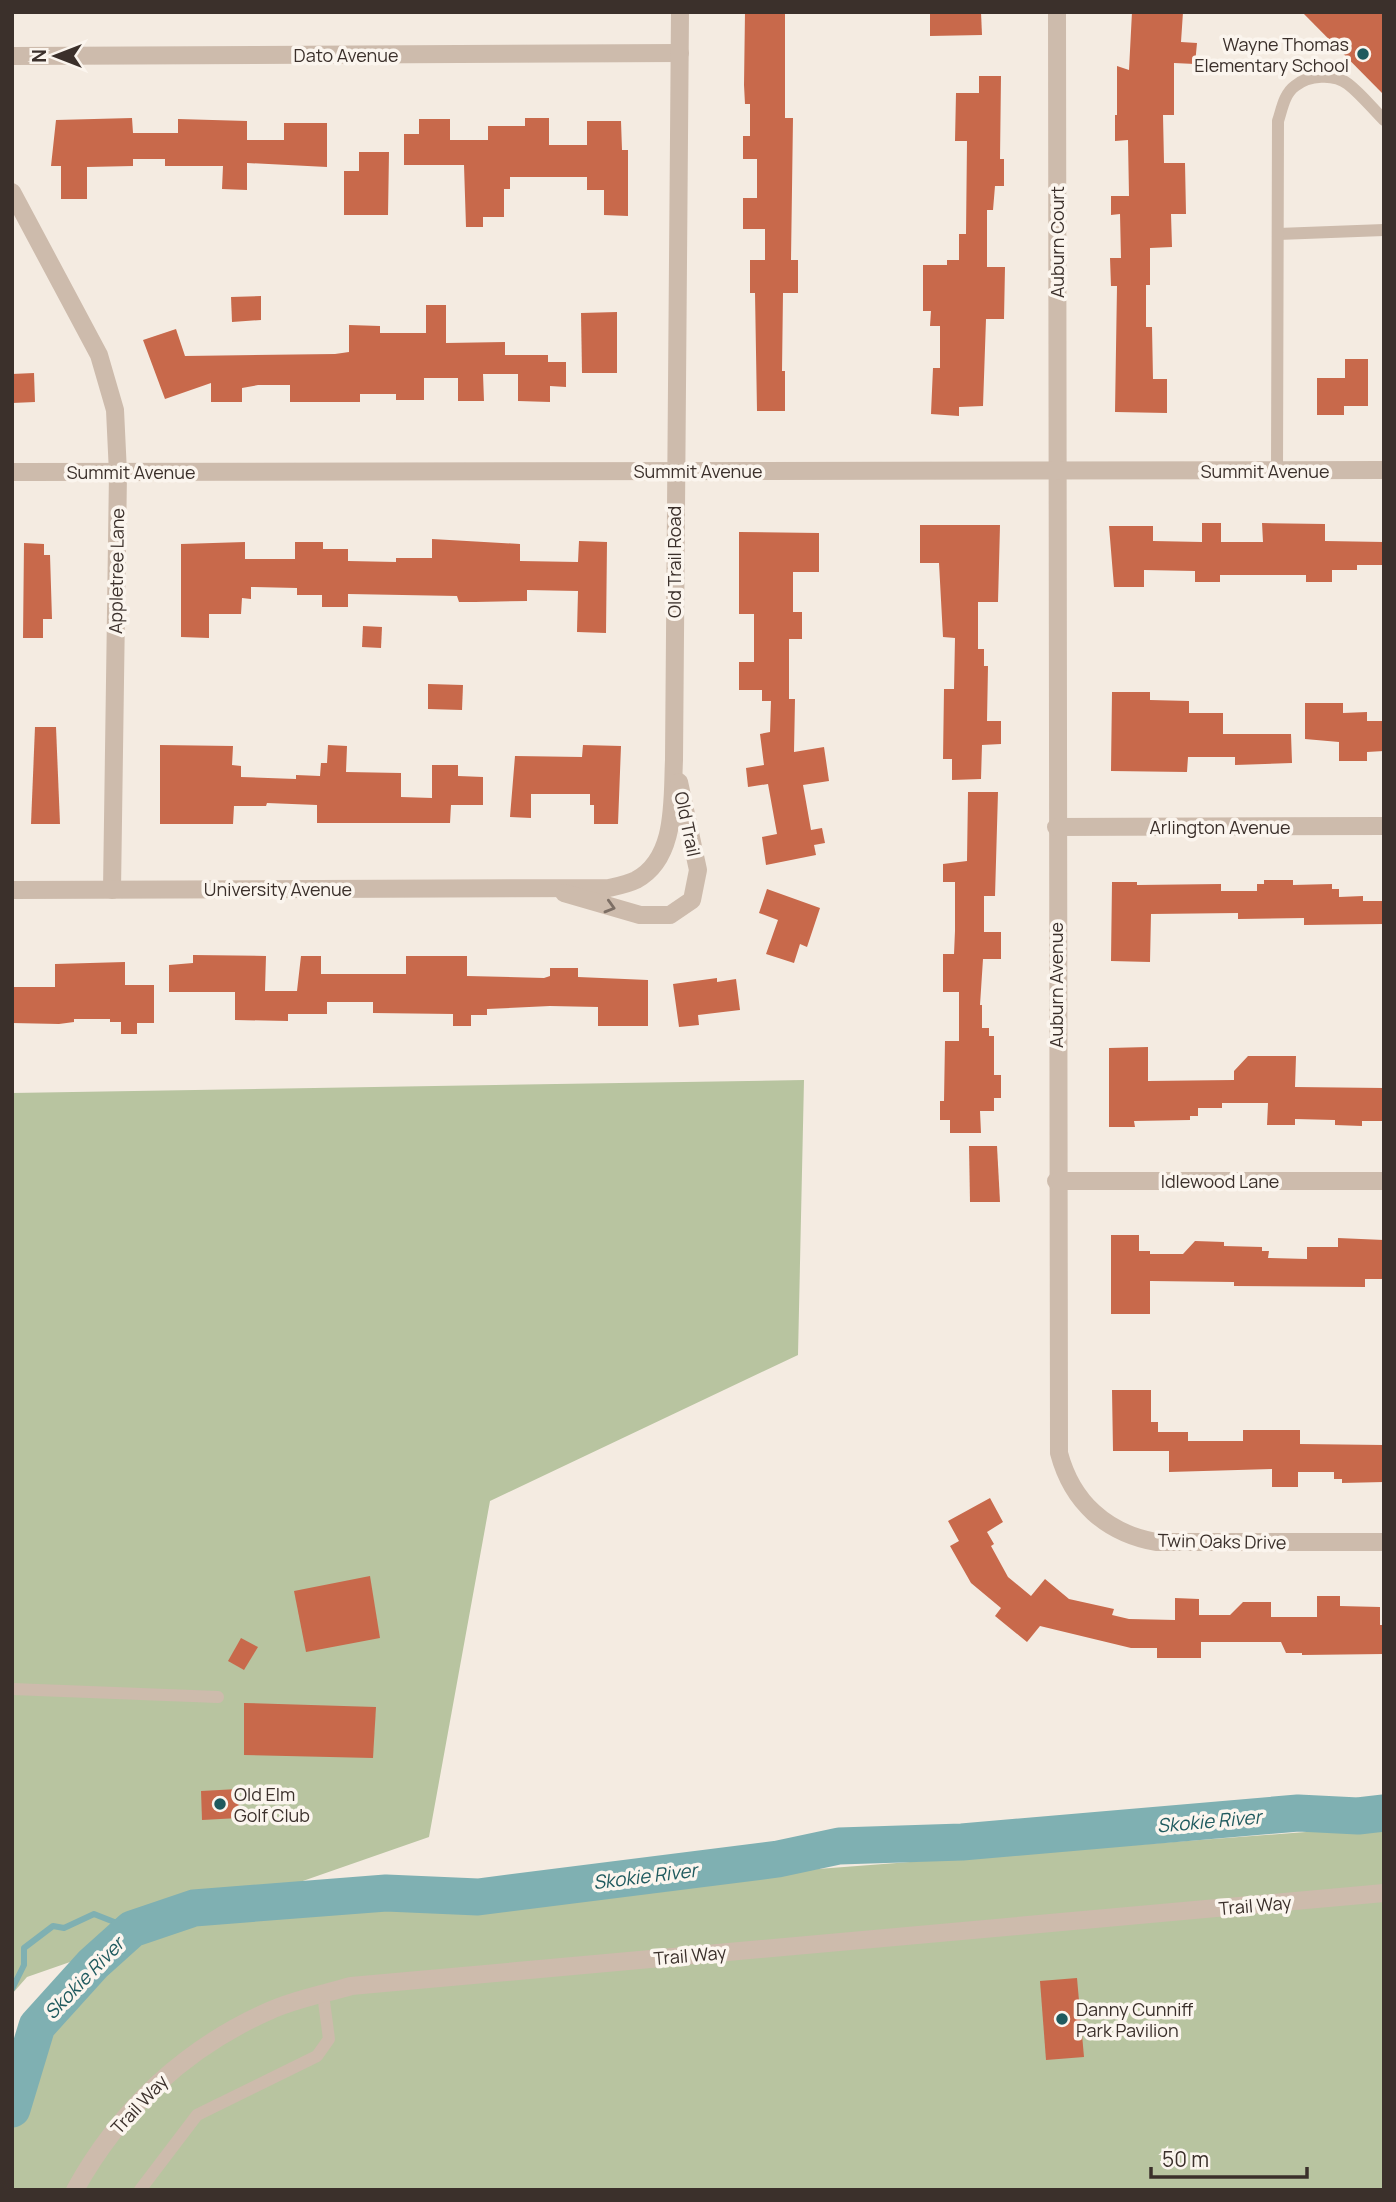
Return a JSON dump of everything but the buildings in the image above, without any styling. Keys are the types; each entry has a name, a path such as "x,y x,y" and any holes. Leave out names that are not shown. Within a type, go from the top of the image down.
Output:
{"street":[{"name":"Old Trail Road","path":"544,887 609,888 637,880 661,855 671,821 674,760 674,471 680,12"},
{"name":"Auburn Court","path":"1057,12 1057,471"},
{"name":"Dato Avenue","path":"12,56 680,53"},
{"name":"Appletree Lane","path":"12,192 103,364 115,410 118,472 111,890"},
{"name":"Summit Avenue","path":"12,472 1384,470"},
{"name":"Auburn Avenue","path":"1057,471 1056,1435 1065,1476 1077,1494"},
{"name":"Old Trail","path":"544,887 640,915 670,915 692,900 698,870 674,760"},
{"name":"Arlington Avenue","path":"1056,827 1384,827"},
{"name":"University Avenue","path":"12,890 544,887"},
{"name":"Idlewood Lane","path":"1056,1181 1384,1181"},
{"name":"Twin Oaks Drive","path":"1077,1494 1100,1521 1136,1538 1156,1542 1384,1542"},
{"name":"Trail Way","path":"75,2190 121,2119 167,2073 206,2044 269,2010 323,1994 381,1983 1384,1893"}],"lane":[{"path":"1277,471 1278,121 1284,101 1294,86 1312,78 1329,77 1346,82 1384,120"},
{"path":"1278,234 1384,230"},
{"path":"12,1689 218,1697"},
{"path":"140,2190 197,2115 317,2056 330,2039 323,1994"}],"green space":[{"path":"804,1080 798,1355 490,1501 429,1837 27,1977 12,1994 12,1093"},
{"path":"1384,1826 1384,2190 12,2190 12,2131 38,2051 125,1949 224,1914"}],"waterway":[{"name":"Skokie River","path":"12,2109 37,2026 93,1964 132,1929 194,1908 386,1893 478,1897 778,1859 839,1846 962,1842 1298,1813 1358,1816 1384,1813"},
{"path":"12,1989 24,1965 24,1948 53,1926 64,1928 94,1914 132,1929"}],"place":[{"name":"Wayne Thomas Elementary School","path":"1363,54"},
{"name":"Old Elm Golf Club","path":"220,1804"},
{"name":"Danny Cunniff Park Pavilion","path":"1062,2019"}]}
